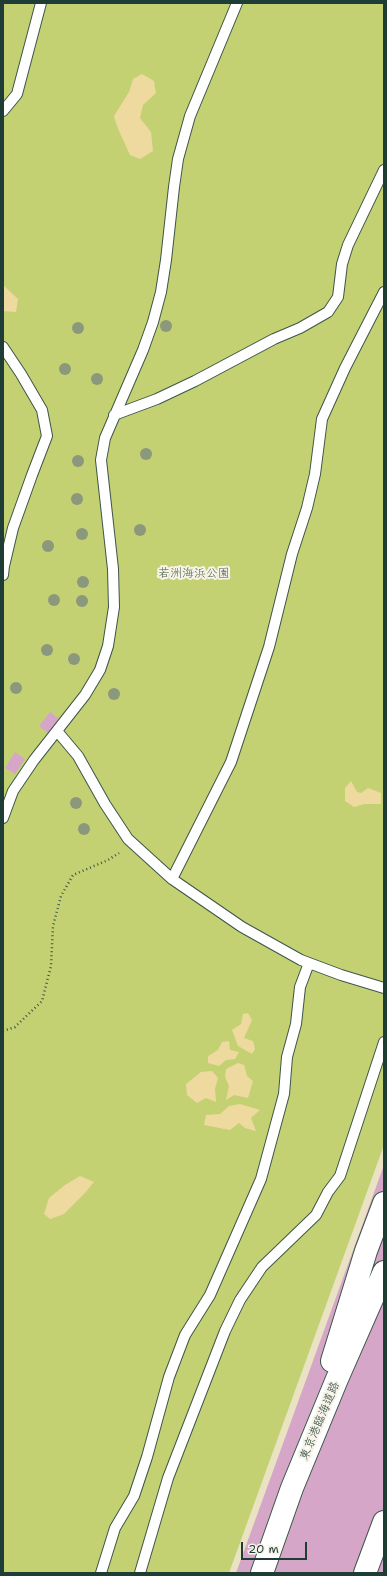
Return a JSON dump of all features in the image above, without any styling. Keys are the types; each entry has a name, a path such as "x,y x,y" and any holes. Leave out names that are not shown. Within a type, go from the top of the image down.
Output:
{"street":[{"path":"292,1488 366,1251 384,1203"},
{"name":"東京港臨海道路","path":"262,1573 292,1488 337,1379 384,1272"},
{"path":"366,1573 384,1522"}],"lane":[{"path":"3,111 17,94 41,3"},
{"path":"3,818 13,792 34,760 89,689 100,670 108,646 114,607 113,569 101,460 105,438 153,322 166,260 178,159 190,116 237,3"},
{"path":"114,416 157,399 195,381 274,339 300,328 328,312 338,297 342,264 348,245 384,170"},
{"path":"172,880 231,762 269,647 292,554 307,508 315,474 322,419 345,368 384,292"},
{"path":"3,346 42,410 47,436 13,528 3,575"},
{"path":"57,731 78,756 105,804 128,839 172,880 242,927 309,963 384,988"},
{"path":"101,1573 114,1528 134,1496 147,1457 169,1377 186,1336 210,1296 261,1179 284,1094 287,1057 296,1024 300,987 309,963"},
{"path":"140,1573 168,1478 225,1331 240,1300 262,1267 316,1215 328,1192 340,1176 384,1042"}],"path":[{"path":"3,1031 15,1027 42,1001 51,966 55,918 61,896 72,875 108,860 133,844"}],"green space":[{"name":"若洲海浜公園","path":"3,3 384,3 384,1145 229,1573 3,1573"}],"sand":[{"path":"142,74 154,81 156,93 143,105 140,118 151,132 153,151 140,159 130,155 114,116 129,92 133,79"},
{"path":"3,285 18,299 16,312 3,311"},
{"path":"351,781 357,792 361,793 368,788 381,793 381,804 365,804 354,807 345,801 345,788"},
{"path":"248,1013 252,1020 244,1038 253,1041 255,1049 252,1054 238,1046 232,1030 241,1024 243,1014"},
{"path":"229,1041 230,1050 239,1052 235,1059 226,1060 219,1066 208,1063 208,1056 218,1050 222,1042"},
{"path":"238,1063 244,1065 247,1076 253,1081 248,1098 234,1095 226,1100 229,1086 225,1077 226,1069"},
{"path":"212,1071 218,1078 215,1089 216,1102 206,1098 197,1103 187,1095 186,1084 201,1072"},
{"path":"240,1104 260,1110 251,1118 256,1131 245,1128 239,1123 230,1130 204,1125 206,1115 220,1114 229,1106"},
{"path":"80,1176 94,1182 64,1214 50,1219 44,1214 49,1198 65,1185"}],"building":[{"path":"50,712 59,719 48,733 39,726"},
{"path":"15,752 25,759 15,774 5,768"},
{"path":"384,1165 384,1573 236,1573"}]}
